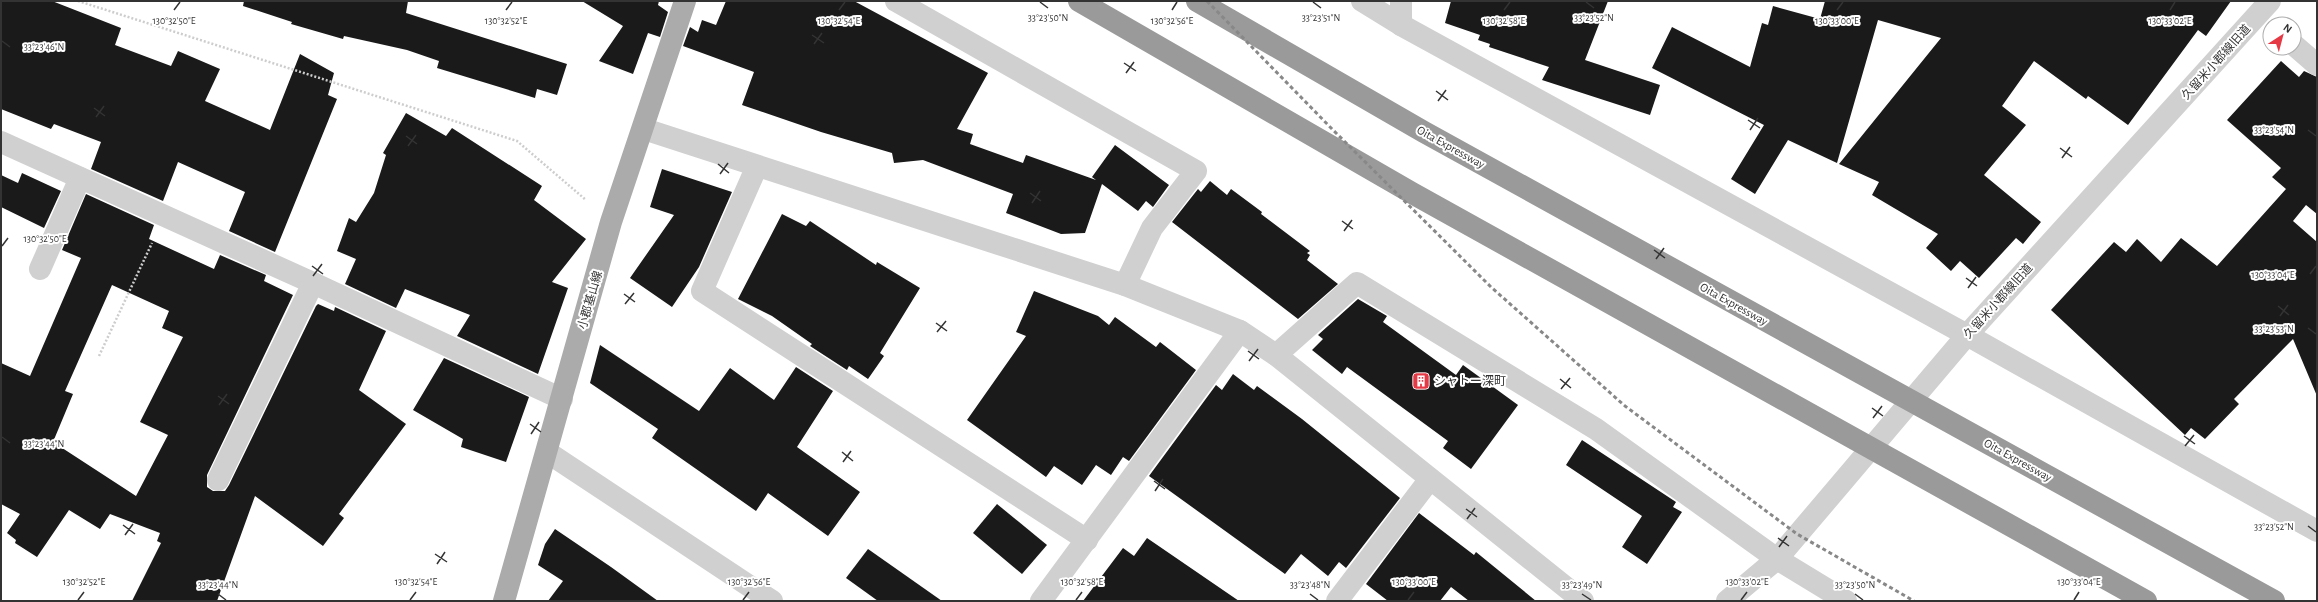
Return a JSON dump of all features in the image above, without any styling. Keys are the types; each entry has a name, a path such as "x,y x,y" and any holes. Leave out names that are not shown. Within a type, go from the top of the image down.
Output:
{"highway":[{"path":"1078,1 1426,201 2146,601"},
{"name":"Oita Expressway","path":"1197,1 1424,132 2274,601"}],"main road":[{"name":"小郡基山線","path":"504,601 611,222 644,129 685,1"}],"street":[{"path":"896,1 1196,171 1152,228 1125,285"},
{"path":"1362,1 1401,24 1967,335 2317,531"},
{"path":"1401,1 1401,24"},
{"name":"久留米小郡線旧道","path":"1727,601 1777,558 1967,335 2266,14"},
{"path":"2302,52 2317,65"},
{"path":"644,129 1125,285 1240,331 1276,355 1584,601"},
{"path":"1,142 313,283 562,399"},
{"path":"757,166 702,291 1087,540"},
{"path":"40,269 80,178"},
{"path":"218,480 313,283"},
{"path":"1276,355 1357,283 1596,428 1777,558 1846,601"},
{"path":"1041,601 1240,331"},
{"path":"547,452 772,601"},
{"path":"1337,601 1430,479"}],"path":[{"path":"78,1 517,141 611,222"},
{"path":"98,356 165,216"}],"building":[{"path":"1,1 52,1 121,28 115,45 171,66 178,51 220,69 205,101 270,130 300,54 334,73 328,95 337,99 275,252 229,231 245,192 178,162 163,201 91,169 101,142 54,124 51,129 1,109"},
{"path":"244,1 408,1 406,13 567,64 557,95 537,89 535,98 437,68 439,61 407,50 344,36 343,39 291,24 292,22 243,6"},
{"path":"582,1 659,1 658,5 668,12 660,37 648,33 633,74 599,61 623,26"},
{"path":"726,1 854,1 988,73 957,129 973,134 970,144 1023,163 1026,155 1096,180 1092,177 1115,145 1169,185 1153,207 1146,201 1138,211 1102,184 1085,233 1061,234 1006,213 1013,194 923,160 894,163 892,153 821,132 742,105 754,72 683,46 690,27 698,32 702,20 716,25"},
{"path":"1451,1 1608,1 1585,60 1660,85 1650,115 1542,80 1549,67 1489,47 1490,44 1478,40 1480,35 1445,23"},
{"path":"1825,1 2231,1 2206,36 2198,30 2128,125 2088,96 2086,99 2034,61 2002,106 2026,125 1984,175 2041,222 2023,244 2016,238 1979,278 1960,261 1951,271 1926,248 1938,234 1872,195 1879,182 1839,164 1941,38 1878,20 1837,163 1788,140 1755,194 1731,179 1764,125 1652,68 1672,27 1750,67 1762,23 1768,25 1773,6 1820,19"},
{"path":"2281,61 2299,77 2304,71 2317,77 2317,214 2306,205 2293,221 2317,242 2317,396 2293,339 2234,399 2239,404 2205,439 2191,428 2185,435 2051,310 2114,242 2126,252 2137,239 2161,262 2181,238 2217,266 2286,189 2272,177 2281,168 2227,120"},
{"path":"406,113 446,136 452,128 542,186 534,200 586,239 552,282 568,288 538,374 457,336 470,315 405,289 396,308 345,284 356,259 337,251 349,218 356,222 374,193 386,155 383,153"},
{"path":"662,169 732,192 699,267 672,307 630,278 674,215 650,207"},
{"path":"22,173 61,191 44,228 1,207 1,175 18,183"},
{"path":"1210,181 1227,195 1231,189 1262,212 1261,214 1310,251 1307,253 1310,255 1307,260 1338,284 1298,319 1172,222 1198,189 1201,192"},
{"path":"86,194 154,225 149,239 214,269 220,255 266,275 264,281 293,295 207,475 207,487 213,491 225,491 229,485 318,304 334,311 335,307 386,331 359,390 406,424 339,514 344,518 323,546 255,496 217,601 132,601 161,543 157,541 160,533 110,514 100,529 69,510 37,557 15,543 16,540 7,533 20,514 1,504 1,363 30,376 81,258 62,250","holes":["112,285 169,311 162,328 183,337 140,422 168,435 136,496 53,442 73,394 65,391"]},
{"path":"782,214 806,226 810,221 876,265 877,262 920,288 880,353 884,356 868,379 849,366 847,370 810,346 812,344 772,316 738,299"},
{"path":"1034,291 1098,316 1109,325 1115,317 1156,347 1160,342 1196,370 1129,461 1123,457 1111,475 1096,465 1082,485 1054,466 1046,477 967,420 1026,336 1016,332"},
{"path":"1358,299 1387,316 1383,322 1456,375 1463,365 1518,405 1471,469 1443,448 1448,441 1347,367 1342,374 1312,350 1323,339 1318,335"},
{"path":"600,345 699,411 730,368 774,400 796,367 833,391 797,447 860,492 828,536 768,493 756,511 652,438 658,429 590,383"},
{"path":"444,358 529,397 506,462 461,447 463,439 413,410"},
{"path":"1233,374 1254,390 1257,386 1302,419 1400,498 1346,568 1339,562 1328,576 1301,554 1285,574 1149,476 1216,385 1222,390"},
{"path":"1582,440 1676,502 1673,507 1682,512 1647,564 1622,547 1642,516 1566,465"},
{"path":"997,504 1047,545 1022,574 973,533"},
{"path":"1419,513 1474,555 1476,552 1536,601 1469,601 1451,587 1440,601 1388,601 1366,584"},
{"path":"555,529 658,601 548,601 563,581 538,565 545,544"},
{"path":"1147,538 1239,601 1083,601 1123,548 1134,556"},
{"path":"868,549 942,601 878,601 846,578"}],"railway":[{"path":"1207,1 1333,130 1491,287 1625,406 1797,534 1914,601"}],"place":[{"name":"シャトー深町","path":"1421,381"}]}
